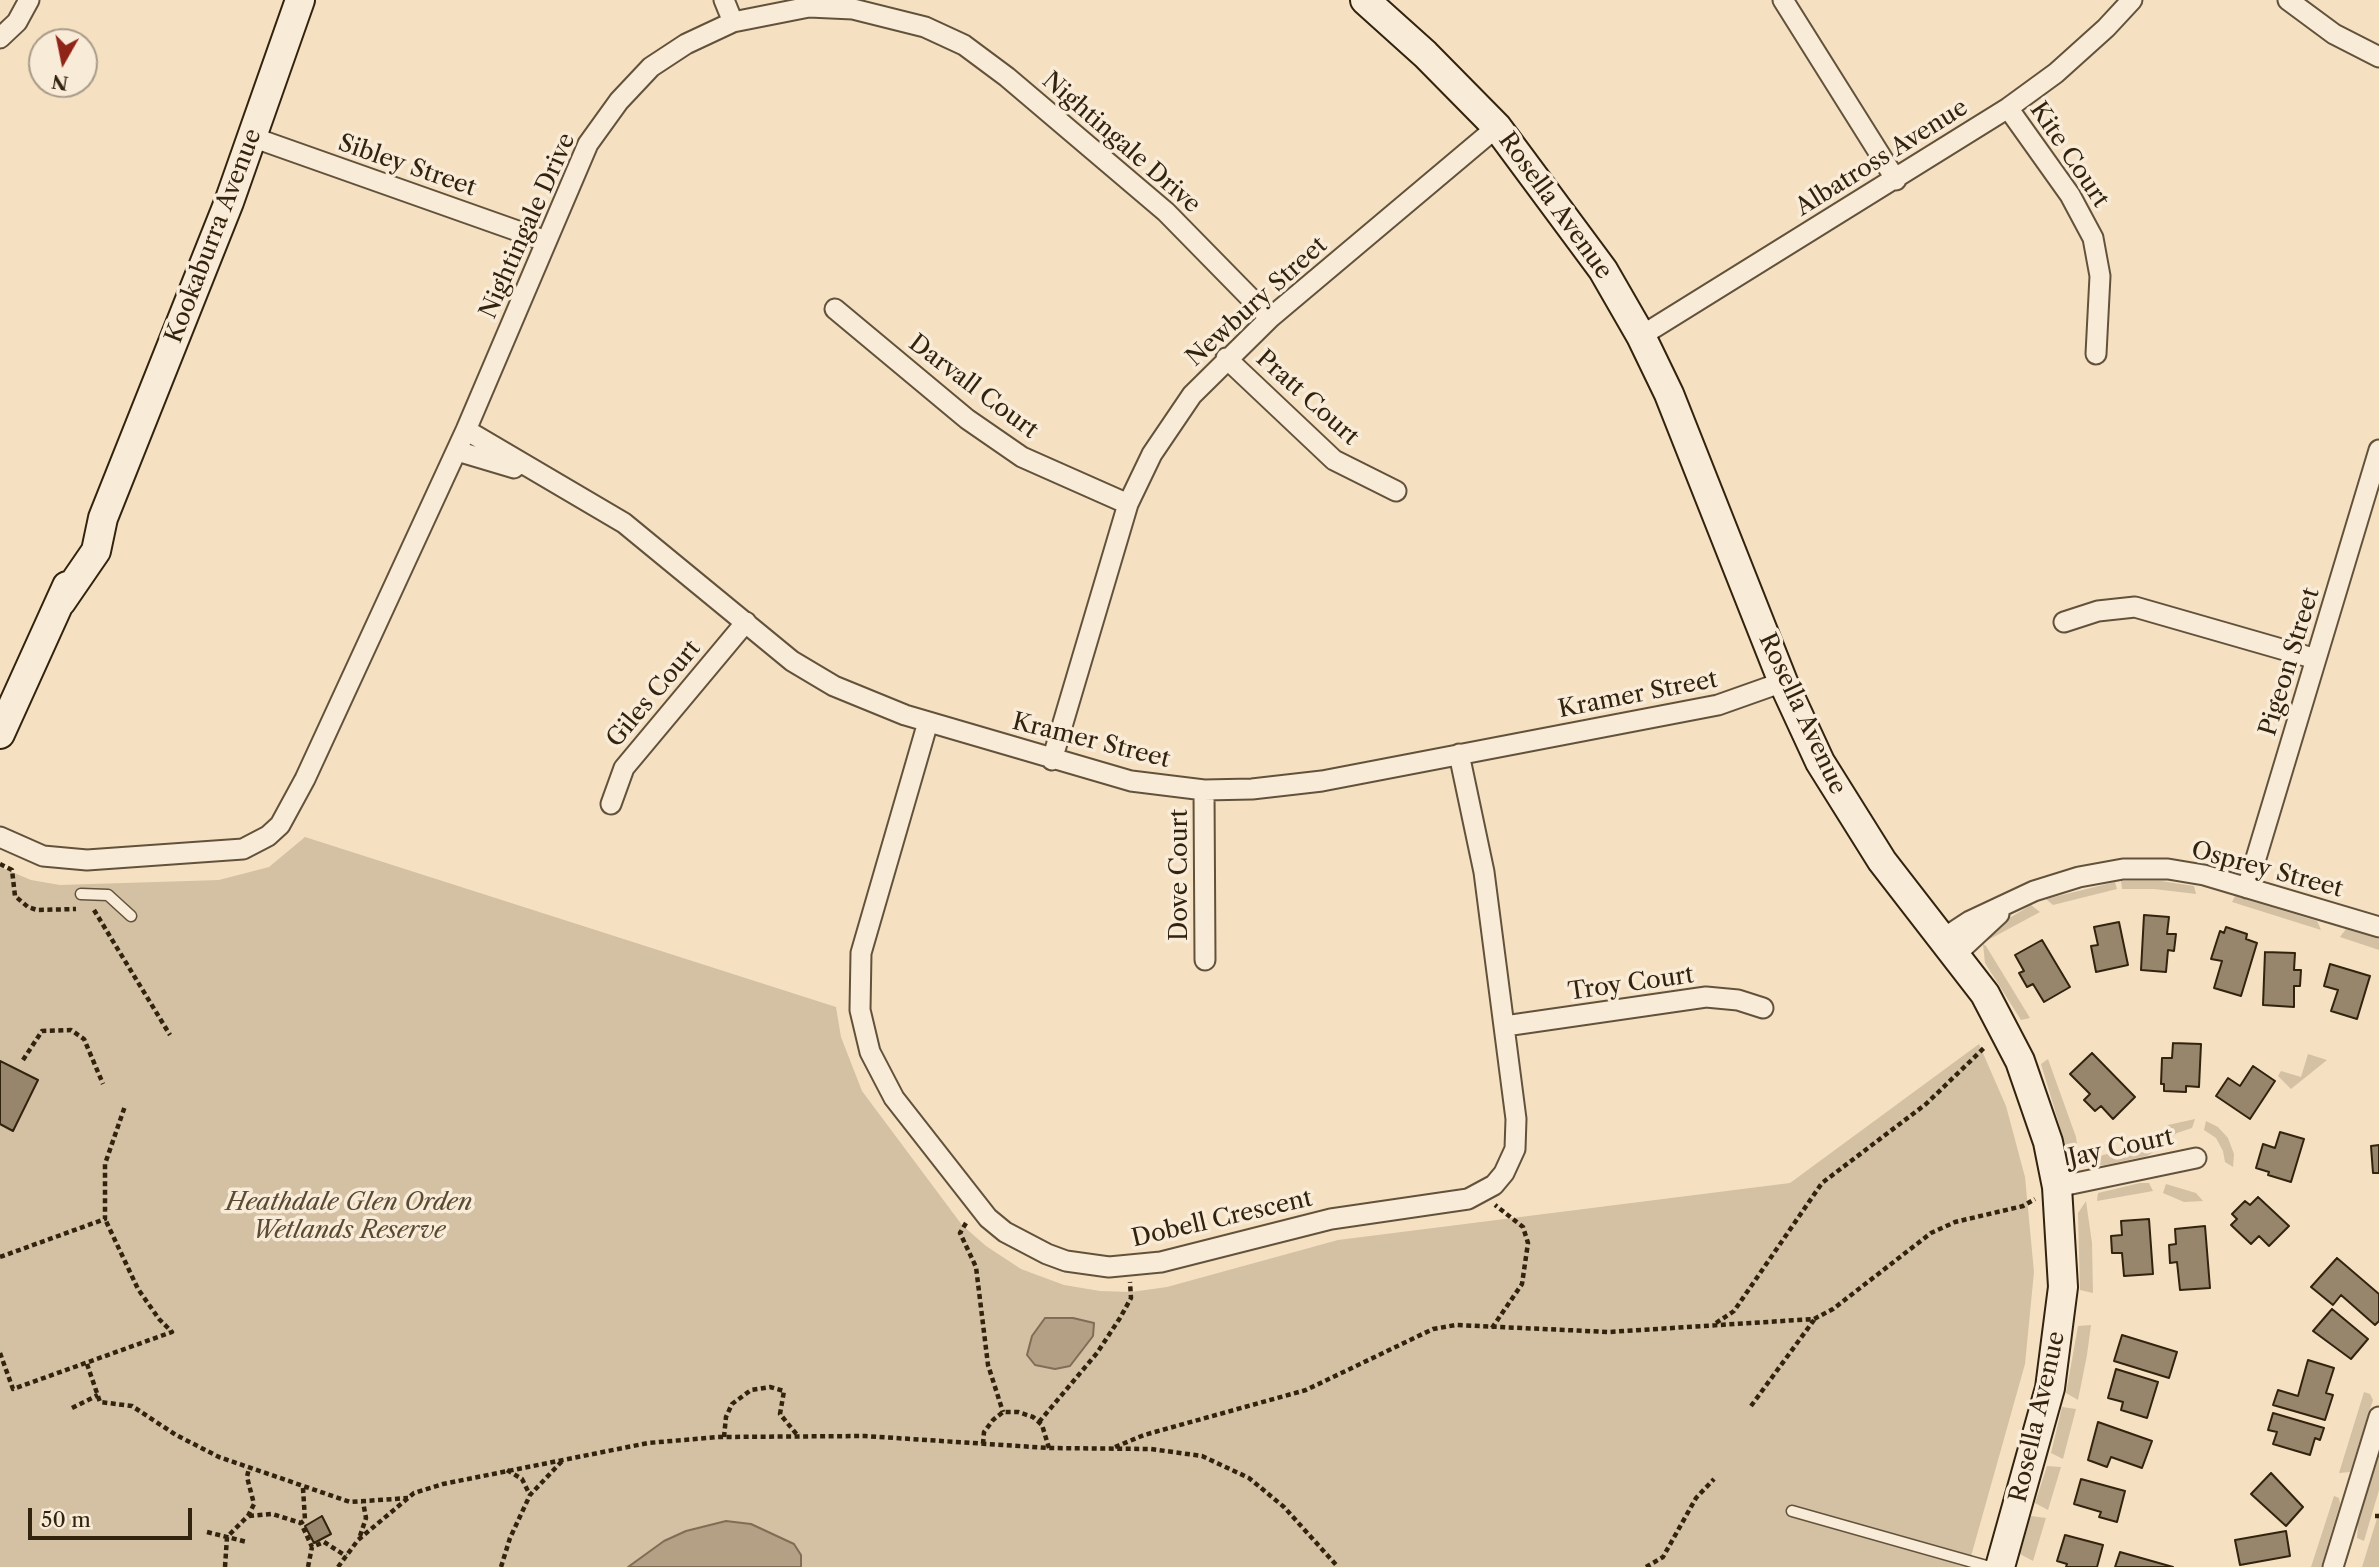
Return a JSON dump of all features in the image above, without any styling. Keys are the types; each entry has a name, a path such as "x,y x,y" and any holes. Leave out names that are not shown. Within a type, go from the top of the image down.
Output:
{"street":[{"path":"0,38 17,22 29,0"},
{"name":"Kookaburra Avenue","path":"0,734 9,690 61,602 96,551 103,517 211,249 300,0"},
{"path":"724,0 733,22"},
{"name":"Rosella Avenue","path":"1365,0 1426,54 1497,127 1574,227 1641,336 1693,450 1783,682 1820,762 1854,820 1888,869 1950,946 2006,1029 2033,1094 2057,1187 2063,1247 2059,1342 2048,1394 2000,1567"},
{"path":"1783,0 1896,180"},
{"name":"Albatross Avenue","path":"1641,336 2008,108 2056,73 2106,29 2132,0"},
{"path":"2288,0 2334,34 2379,57"},
{"name":"Nightingale Drive","path":"0,837 32,853 70,860 243,849 268,836 279,825 305,779 457,451 588,144 619,101 651,67 686,44 733,22 809,7 853,9 925,27 964,45 1166,212 1270,318"},
{"name":"Kite Court","path":"2008,108 2070,195 2093,237 2100,276 2096,354"},
{"name":"Newbury Street","path":"1052,760 1128,505 1152,454 1192,395 1226,358 1270,318 1497,127"},
{"name":"Sibley Street","path":"252,137 546,241"},
{"name":"Darvall Court","path":"835,309 967,419 1022,457 1128,505"},
{"name":"Pratt Court","path":"1226,358 1334,460 1396,491"},
{"name":"Kramer Street","path":"466,430 538,476"},
{"name":"Pigeon Street","path":"2247,888 2379,450"},
{"name":"Kramer Street","path":"457,451 538,476 573,492 624,523 792,660 834,686 928,722 1131,781 1204,790 1300,785 1718,705 1783,682"},
{"path":"2064,622 2098,611 2135,607 2316,659"},
{"name":"Giles Court","path":"611,804 625,768 746,622"},
{"name":"Dobell Crescent","path":"928,722 865,934 859,971 860,1010 870,1052 894,1098 977,1208 1005,1232 1047,1254 1088,1265 1130,1267 1161,1262 1310,1223 1453,1203 1480,1194 1504,1173 1515,1149 1516,1119 1483,872 1460,754"},
{"name":"Dove Court","path":"1204,790 1205,960"},
{"name":"Osprey Street","path":"1950,946 1970,921 2019,898 2079,877 2123,869 2190,872 2379,927"},
{"name":"Troy Court","path":"1505,1026 1706,997 1738,1000 1763,1008"},
{"name":"Jay Court","path":"2057,1187 2196,1158"},
{"path":"2333,1567 2379,1417"}],"lane":[{"path":"81,894 108,895 131,916"},
{"path":"1792,1511 1990,1567"}],"path":[{"path":"0,864 12,870 15,895 28,907 37,910 78,908"},
{"path":"91,908 170,1035"},
{"path":"1708,1325 1721,1321 1734,1311 1822,1183 1926,1104 2006,1029"},
{"path":"23,1060 42,1031 71,1030 84,1039 103,1084"},
{"path":"0,1353 13,1389 172,1332 143,1297 104,1219 105,1164 125,1106"},
{"path":"1480,1194 1523,1227 1528,1243 1522,1284 1492,1328"},
{"path":"1112,1448 1144,1435 1306,1391 1433,1329 1456,1325 1609,1332 1814,1319 1833,1309 1931,1233 1955,1222 2023,1206"},
{"path":"977,1208 960,1233 976,1267 988,1365 1003,1412"},
{"path":"0,1257 104,1219"},
{"path":"1039,1422 1097,1353 1120,1318 1131,1298 1130,1267"},
{"path":"1751,1406 1814,1319"},
{"path":"86,1364 100,1402 132,1406 176,1435 249,1468 328,1497 363,1502 409,1497"},
{"path":"724,1437 726,1418 732,1404 751,1390 770,1387 784,1391 780,1414 799,1437"},
{"path":"72,1408 97,1395"},
{"path":"983,1444 984,1432 1003,1412 1018,1412 1039,1422 1049,1448"},
{"path":"338,1567 358,1540 414,1493 443,1484 506,1469 648,1443 724,1437 799,1437 912,1438 1049,1448 1176,1451 1227,1466 1249,1478 1283,1507 1338,1567"},
{"path":"501,1567 510,1538 530,1495 564,1459"},
{"path":"225,1567 227,1537 248,1516 254,1504 247,1477 249,1468"},
{"path":"506,1469 522,1479 530,1495"},
{"path":"1646,1567 1662,1557 1696,1498 1714,1479"},
{"path":"301,1523 305,1520 303,1488"},
{"path":"358,1540 366,1518 363,1502"},
{"path":"248,1516 272,1514 301,1523 312,1548 308,1567"},
{"path":"207,1532 247,1542"},
{"path":"312,1548 324,1542 346,1556"}],"green space":[{"name":"Heathdale Glen Orden Wetlands Reserve","path":"305,837 836,1007 841,1037 862,1091 962,1225 986,1246 1021,1269 1064,1285 1100,1291 1131,1292 1167,1287 1338,1240 1790,1183 1979,1044 2006,1106 2025,1177 2034,1272 2025,1364 1968,1567 0,1567 0,867 31,880 60,885 219,880 269,867"},
{"path":"2121,881 2161,881 2194,886 2196,894 2154,889 2122,889"},
{"path":"2115,882 2117,889 2053,905 2046,899"},
{"path":"2235,896 2317,921 2321,930 2232,902"},
{"path":"2031,905 2040,912 1988,940 1986,937 1996,926"},
{"path":"2346,929 2379,939 2379,950 2340,937"},
{"path":"1983,944 2030,1018 2021,1020 1985,963"},
{"path":"2308,1054 2327,1060 2291,1089 2278,1076 2281,1071 2301,1077"},
{"path":"2048,1059 2076,1137 2079,1161 2066,1147 2041,1064"},
{"path":"2195,1119 2192,1128 2177,1133 2166,1142 2163,1140 2160,1133 2168,1125"},
{"path":"2206,1121 2218,1127 2228,1138 2234,1154 2233,1167 2225,1162 2216,1138 2204,1130"},
{"path":"2153,1142 2155,1151 2147,1156 2088,1166 2092,1158"},
{"path":"2149,1183 2153,1191 2097,1201 2098,1193"},
{"path":"2166,1184 2196,1193 2203,1201 2184,1202 2163,1193"},
{"path":"2086,1201 2092,1243 2093,1293 2080,1290 2078,1213"},
{"path":"2091,1325 2078,1400 2066,1393 2078,1326"},
{"path":"2364,1392 2370,1394 2373,1400 2350,1472 2339,1473"},
{"path":"2062,1407 2076,1409 2063,1459 2051,1453"},
{"path":"2379,1454 2379,1490 2364,1541 2357,1538 2358,1523"},
{"path":"2047,1466 2061,1467 2048,1510 2035,1503"},
{"path":"2334,1496 2339,1498 2340,1504 2321,1567 2311,1567"},
{"path":"2379,1512 2379,1567 2362,1567"},
{"path":"2031,1516 2046,1518 2033,1561 2020,1554"}],"shaded area":[{"path":"1045,1318 1073,1318 1094,1323 1093,1336 1070,1366 1055,1369 1035,1365 1027,1355 1032,1336"},
{"path":"726,1521 751,1524 794,1544 801,1555 801,1567 628,1567 664,1541 686,1531"}],"building":[{"path":"2144,915 2169,917 2167,934 2176,934 2174,951 2168,950 2166,972 2141,970"},
{"path":"2119,922 2128,965 2096,972 2091,946 2098,945 2094,927"},
{"path":"2226,927 2247,934 2246,939 2257,943 2241,996 2214,988 2222,961 2211,959 2220,931 2224,933"},
{"path":"2042,940 2070,987 2044,1002 2033,984 2027,987 2019,973 2024,971 2015,955"},
{"path":"2265,952 2295,953 2294,970 2301,970 2300,986 2294,986 2294,1007 2263,1005"},
{"path":"2330,964 2370,976 2357,1019 2331,1011 2338,990 2324,986"},
{"path":"2173,1043 2201,1044 2199,1087 2186,1086 2186,1092 2164,1091 2164,1084 2161,1084 2162,1058 2172,1058"},
{"path":"2092,1053 2135,1097 2113,1119 2101,1106 2095,1111 2084,1100 2090,1094 2070,1074"},
{"path":"0,1061 38,1080 13,1131 0,1124"},
{"path":"2253,1066 2275,1081 2250,1119 2216,1096 2228,1078 2240,1086"},
{"path":"2280,1132 2304,1139 2291,1182 2256,1168 2263,1144 2275,1148"},
{"path":"2379,1145 2379,1173 2373,1173 2371,1146"},
{"path":"2258,1197 2289,1226 2269,1246 2259,1236 2251,1244 2231,1225 2237,1219 2232,1214 2245,1201 2250,1205"},
{"path":"2149,1219 2153,1274 2124,1276 2122,1253 2112,1253 2111,1236 2122,1235 2121,1221"},
{"path":"2205,1226 2210,1288 2180,1290 2177,1262 2170,1263 2169,1245 2176,1244 2175,1229"},
{"path":"2337,1258 2379,1294 2379,1321 2375,1325 2341,1295 2333,1305 2311,1287"},
{"path":"2332,1309 2368,1339 2351,1359 2313,1331"},
{"path":"2122,1335 2177,1352 2169,1378 2114,1361"},
{"path":"2308,1360 2334,1368 2326,1393 2333,1395 2325,1420 2273,1405 2278,1390 2298,1396"},
{"path":"2116,1369 2158,1382 2147,1418 2121,1410 2123,1402 2108,1398"},
{"path":"2273,1413 2324,1428 2320,1440 2315,1438 2310,1455 2273,1444 2277,1432 2268,1430"},
{"path":"2098,1422 2152,1441 2142,1468 2111,1457 2107,1467 2088,1460"},
{"path":"2271,1473 2303,1507 2286,1526 2251,1494"},
{"path":"2081,1479 2125,1491 2117,1522 2099,1517 2101,1512 2074,1504"},
{"path":"322,1516 331,1534 314,1543 305,1526"},
{"path":"2286,1531 2290,1556 2240,1565 2235,1540"},
{"path":"2065,1535 2103,1545 2097,1567 2066,1567 2067,1564 2057,1561"},
{"path":"2120,1552 2173,1567 2115,1567"}]}
